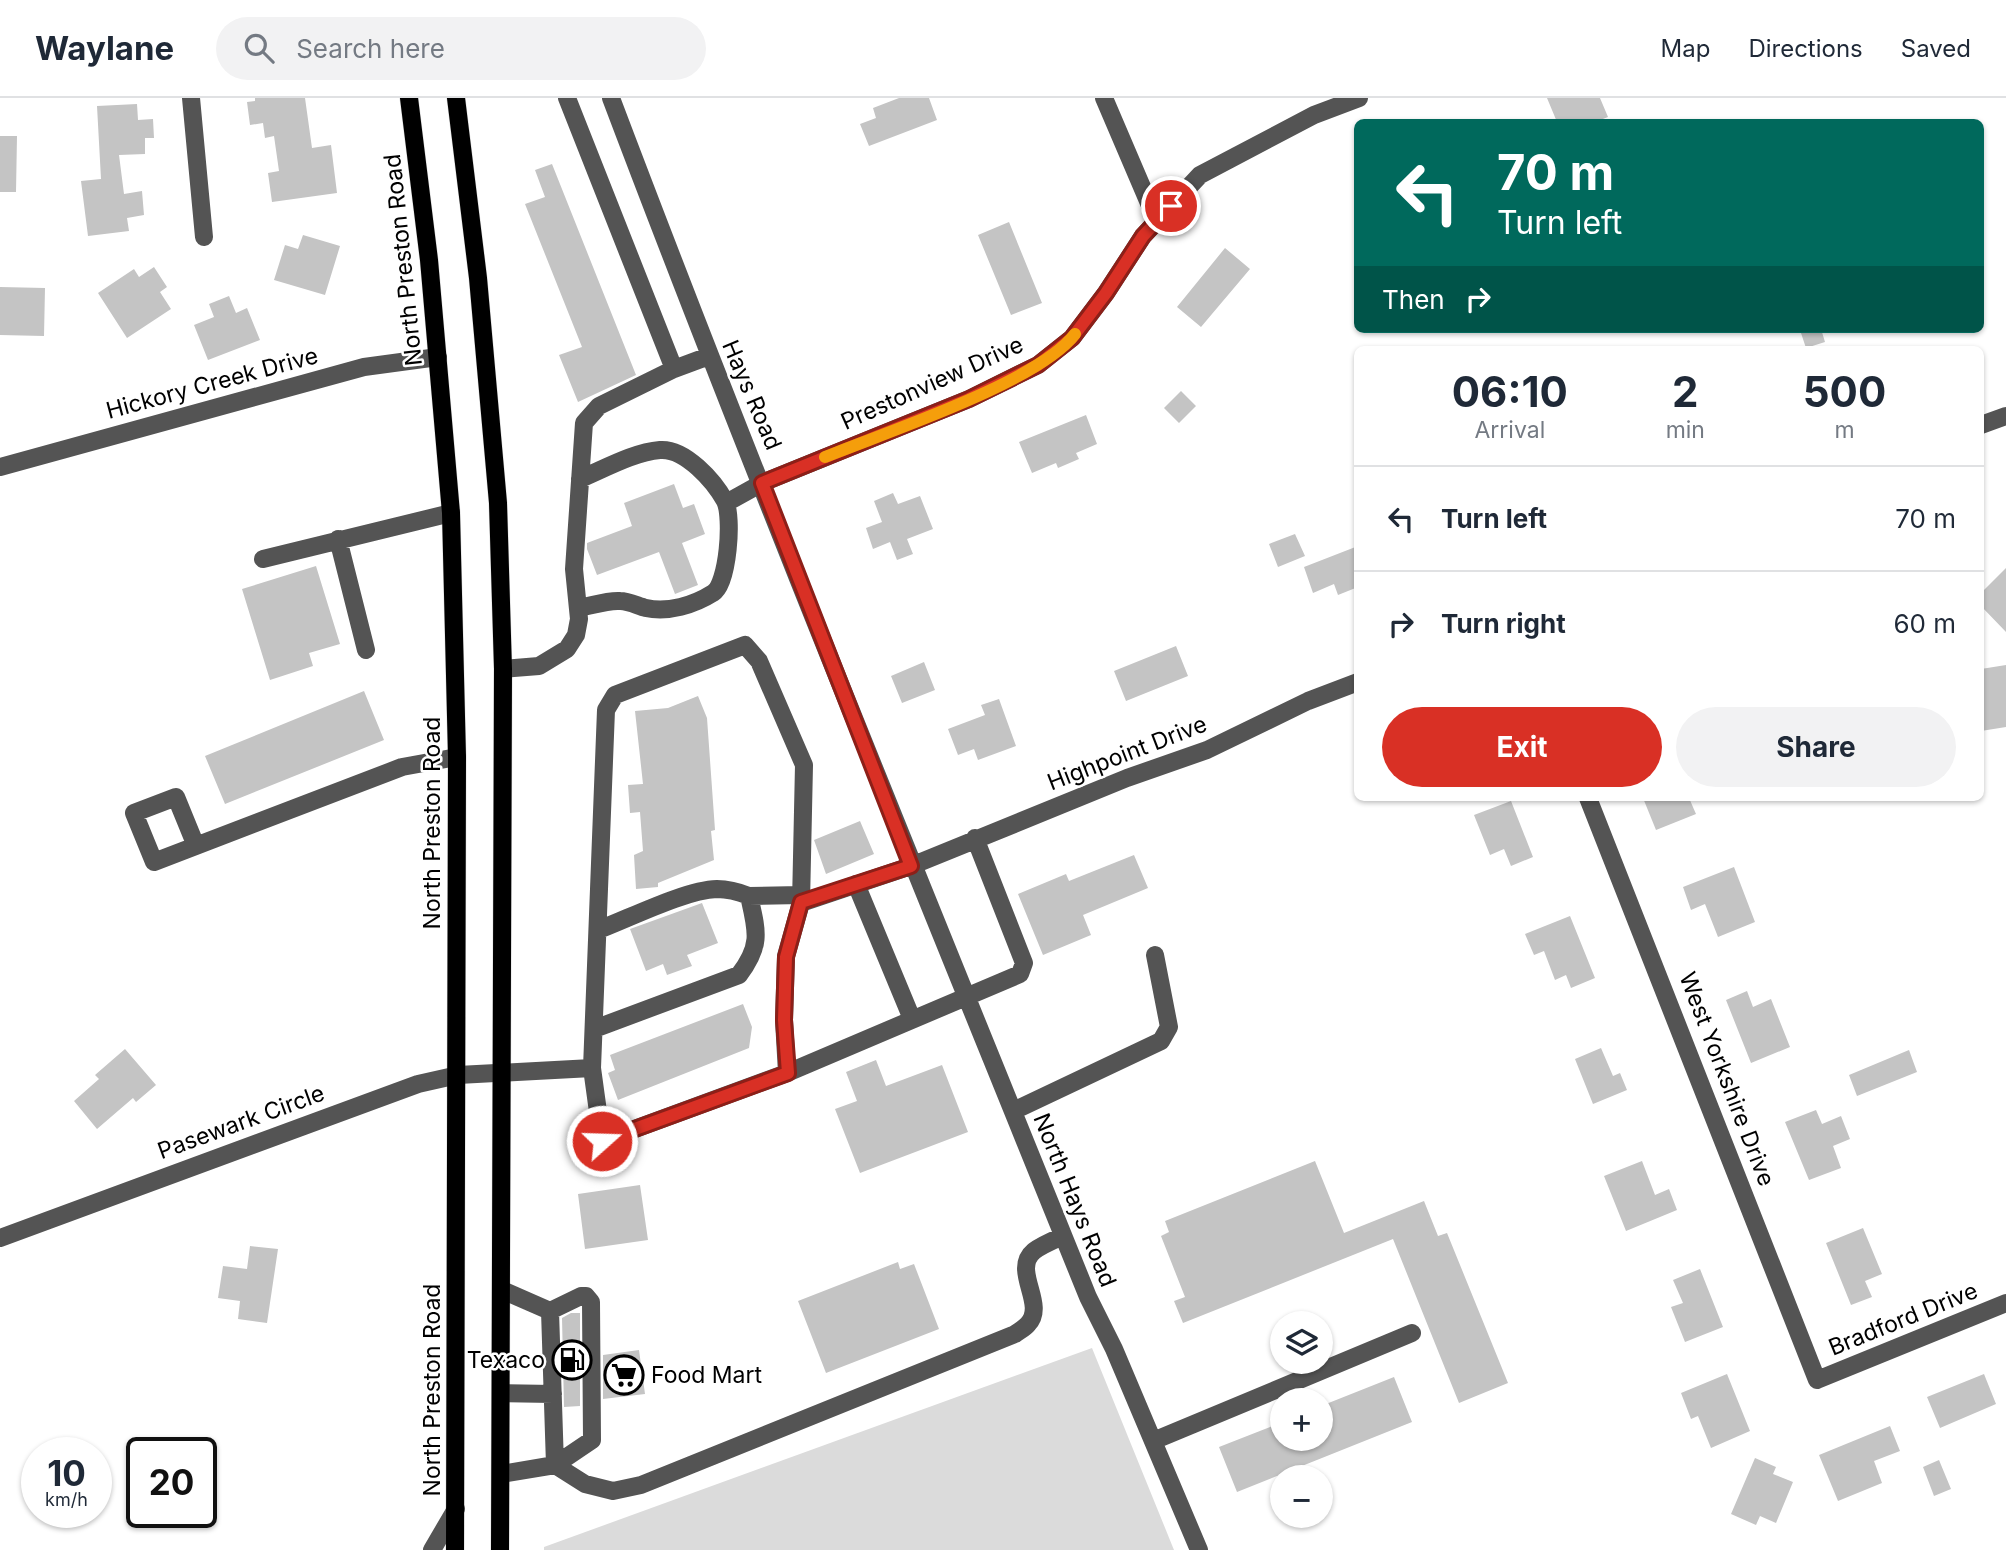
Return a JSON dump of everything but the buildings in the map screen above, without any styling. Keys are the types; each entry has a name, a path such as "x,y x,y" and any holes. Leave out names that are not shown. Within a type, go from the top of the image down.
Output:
{"main road":[{"name":"North Preston Road","path":"409,98 438,357 451,513 457,757 456,1550"},
{"path":"456,98 478,278 498,503 503,669 500,1550"}],"street":[{"path":"191,98 204,237"},
{"path":"567,98 674,369"},
{"name":"Hays Road","path":"611,98 709,356 762,483 911,866"},
{"path":"1104,98 1157,222"},
{"name":"Prestonview Drive","path":"726,503 762,483 969,399 1038,365 1072,338 1106,293 1143,236 1200,175 1314,115 1359,98"},
{"path":"503,669 539,666 567,649 576,635 578,608 574,569 584,423 599,406 674,369 709,356"},
{"name":"Hickory Creek Drive","path":"0,467 364,367 438,357"},
{"path":"1984,424 2006,416"},
{"path":"578,608 620,600 650,608 674,609 715,593 723,580 729,533 726,503 701,470 681,454 661,450 580,479"},
{"path":"263,559 451,513"},
{"path":"338,539 366,650"},
{"path":"788,1073 784,1020 786,957 801,899 804,765 759,661 746,645 615,695 606,710 592,1068 602,1141 788,1073 1020,974 1024,963 975,838"},
{"name":"Highpoint Drive","path":"598,930 694,894 715,889 731,890 749,896 801,899 856,884 911,866 1127,778 1207,750 1308,701 1354,684"},
{"path":"196,846 402,767 457,757"},
{"name":"West Yorkshire Drive","path":"1589,801 1817,1380"},
{"name":"North Hays Road","path":"911,866 1063,1236 1199,1550"},
{"path":"856,884 912,1019"},
{"path":"594,1029 739,975 750,960 757,943 757,929 749,896"},
{"path":"1013,1111 1161,1041 1169,1027 1155,955"},
{"name":"Pasewark Circle","path":"0,1238 418,1084 458,1075 592,1068"},
{"path":"555,1465 585,1484 613,1492 641,1485 1015,1334 1030,1323 1034,1308 1027,1278 1027,1260 1034,1251 1063,1236"},
{"path":"500,1474 555,1465 592,1440 591,1302 586,1296 581,1296 550,1311 502,1290"},
{"name":"Bradford Drive","path":"1817,1380 2006,1303"},
{"path":"550,1311 555,1465"},
{"path":"1153,1441 1412,1333"},
{"path":"501,1393 553,1394"},
{"path":"432,1550 456,1509"}],"shaded area":[{"path":"1092,1348 1174,1550 544,1550 544,1547"}],"slow traffic":[{"path":"825,457 1000,385 1038,365 1075,334"}],"place":[{"name":"Texaco","path":"572,1360"},
{"name":"Food Mart","path":"624,1375"}],"route":[{"path":"602,1141 788,1073 784,1020 786,957 801,902 911,866 762,483 969,399 1038,365 1072,338 1106,293 1143,236 1171,206"}]}
